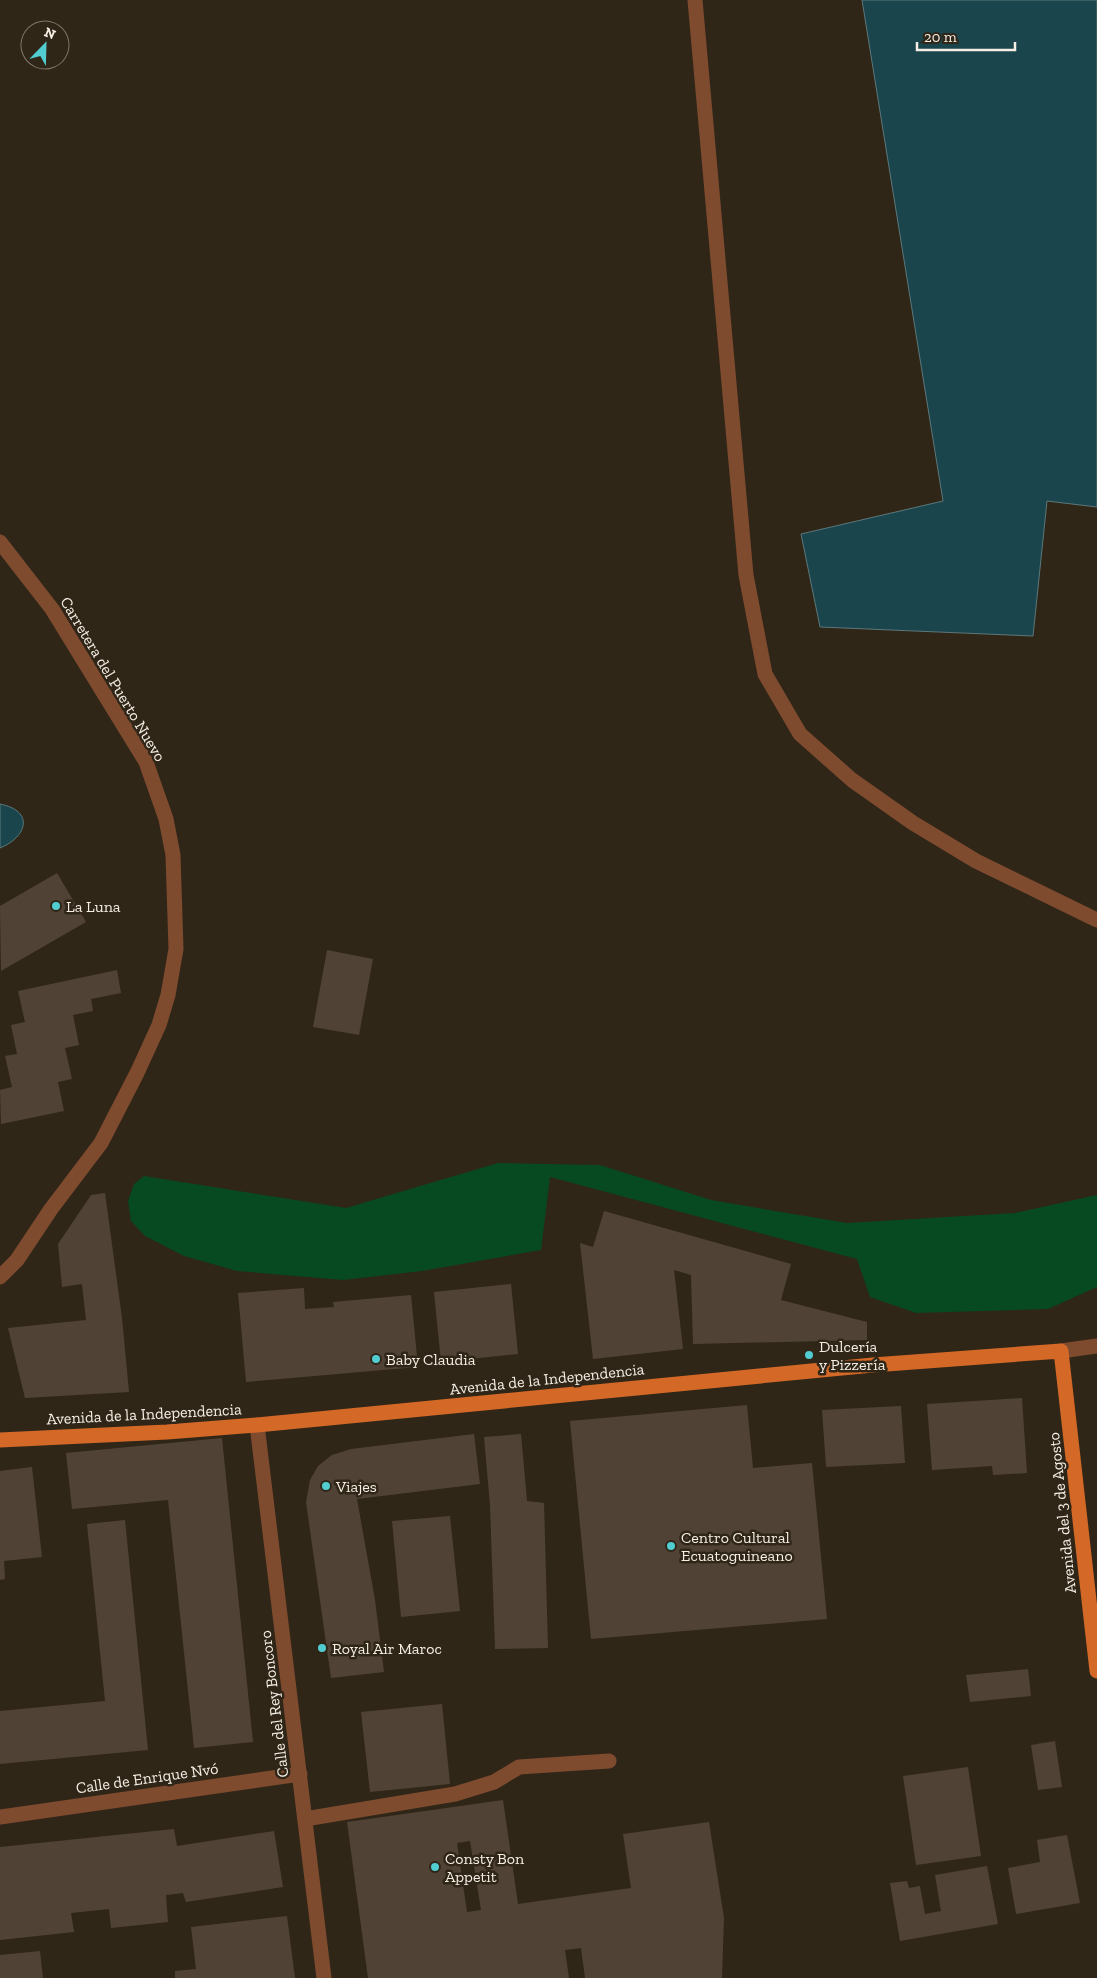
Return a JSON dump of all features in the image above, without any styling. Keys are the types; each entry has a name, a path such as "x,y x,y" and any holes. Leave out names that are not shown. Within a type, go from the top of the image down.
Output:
{"main road":[{"name":"Avenida de la Independencia","path":"0,1440 167,1432 257,1425 873,1365 1061,1351"},
{"name":"Avenida del 3 de Agosto","path":"1061,1351 1097,1671"}],"street":[{"path":"695,0 746,575 766,674 800,734 852,780 913,823 976,862 1097,920"},
{"name":"Carretera del Puerto Nuevo","path":"0,542 52,609 146,762 166,819 173,854 176,949 168,995 159,1025 101,1143 51,1209 17,1260 0,1277"},
{"name":"Avenida de la Independencia","path":"1061,1351 1097,1346"},
{"name":"Calle del Rey Boncoro","path":"257,1425 324,1978"},
{"path":"305,1819 455,1794 494,1782 519,1767 608,1761"},
{"name":"Calle de Enrique Nvó","path":"0,1817 300,1774"}],"green space":[{"path":"498,1163 600,1165 711,1200 847,1223 1015,1213 1097,1195 1097,1287 1048,1309 916,1313 870,1297 857,1259 550,1177 541,1250 422,1271 343,1280 237,1271 184,1256 145,1236 131,1221 128,1201 134,1184 144,1176 346,1208"}],"water":[{"path":"862,0 1097,0 1097,507 1047,501 1033,636 820,627 801,534 943,501"},
{"path":"0,804 11,807 19,812 23,824 21,831 16,837 0,848"}],"building":[{"path":"57,873 86,922 1,971 0,906"},
{"path":"327,950 373,959 359,1035 313,1027"},
{"path":"117,970 121,993 91,999 93,1011 73,1015 79,1045 65,1048 72,1079 58,1082 64,1111 1,1124 0,1090 12,1087 5,1056 17,1054 11,1025 25,1022 18,991"},
{"path":"105,1193 122,1318 129,1392 25,1398 8,1328 86,1320 82,1284 62,1287 58,1244 91,1195"},
{"path":"604,1211 791,1264 781,1300 867,1322 867,1340 693,1344 691,1275 674,1270 683,1349 593,1359 580,1243 593,1247"},
{"path":"511,1284 518,1354 441,1362 434,1292"},
{"path":"304,1288 305,1309 334,1307 333,1302 411,1295 418,1367 246,1382 238,1293"},
{"path":"1022,1398 1027,1473 993,1475 992,1466 932,1470 927,1404"},
{"name":"Centro Cultural Ecuatoguineano","path":"747,1405 753,1468 812,1463 827,1619 591,1639 570,1421"},
{"path":"901,1406 905,1463 826,1467 822,1410"},
{"path":"474,1434 480,1484 357,1499 375,1600 384,1672 331,1678 306,1502 310,1480 318,1466 332,1455 351,1449"},
{"path":"521,1434 527,1501 544,1503 548,1648 495,1649 490,1505 484,1437"},
{"path":"222,1438 253,1742 194,1748 168,1500 72,1509 66,1453"},
{"path":"32,1467 42,1557 4,1561 5,1579 0,1580 0,1471"},
{"path":"450,1516 460,1611 401,1617 392,1521"},
{"path":"125,1520 148,1750 0,1764 0,1711 105,1701 87,1524"},
{"path":"1028,1669 1031,1696 970,1702 966,1675"},
{"path":"442,1704 450,1784 370,1792 361,1712"},
{"path":"1055,1741 1062,1787 1038,1790 1031,1745"},
{"path":"968,1767 981,1856 916,1865 903,1776"},
{"path":"503,1800 518,1904 631,1888 623,1834 709,1822 724,1918 722,1978 585,1978 581,1948 565,1950 569,1978 368,1978 347,1822","holes":["470,1841 481,1910 467,1912 457,1843"]},
{"path":"174,1829 177,1846 274,1831 283,1887 186,1902 183,1893 166,1895 168,1922 111,1928 109,1909 71,1913 74,1932 0,1940 0,1847"},
{"path":"1067,1835 1080,1903 1016,1914 1008,1868 1040,1862 1037,1840"},
{"path":"987,1866 998,1924 900,1941 890,1883 907,1881 909,1888 920,1886 925,1914 941,1911 935,1875"},
{"path":"287,1916 295,1978 175,1978 175,1971 196,1969 191,1927"},
{"path":"40,1951 43,1978 0,1978 0,1955"}],"place":[{"name":"La Luna","path":"56,906"},
{"name":"Dulcería y Pizzería","path":"809,1355"},
{"name":"Baby Claudia","path":"376,1359"},
{"name":"Viajes","path":"326,1486"},
{"name":"Centro Cultural Ecuatoguineano","path":"671,1546"},
{"name":"Royal Air Maroc","path":"322,1648"},
{"name":"Consty Bon Appetit","path":"435,1867"}]}
